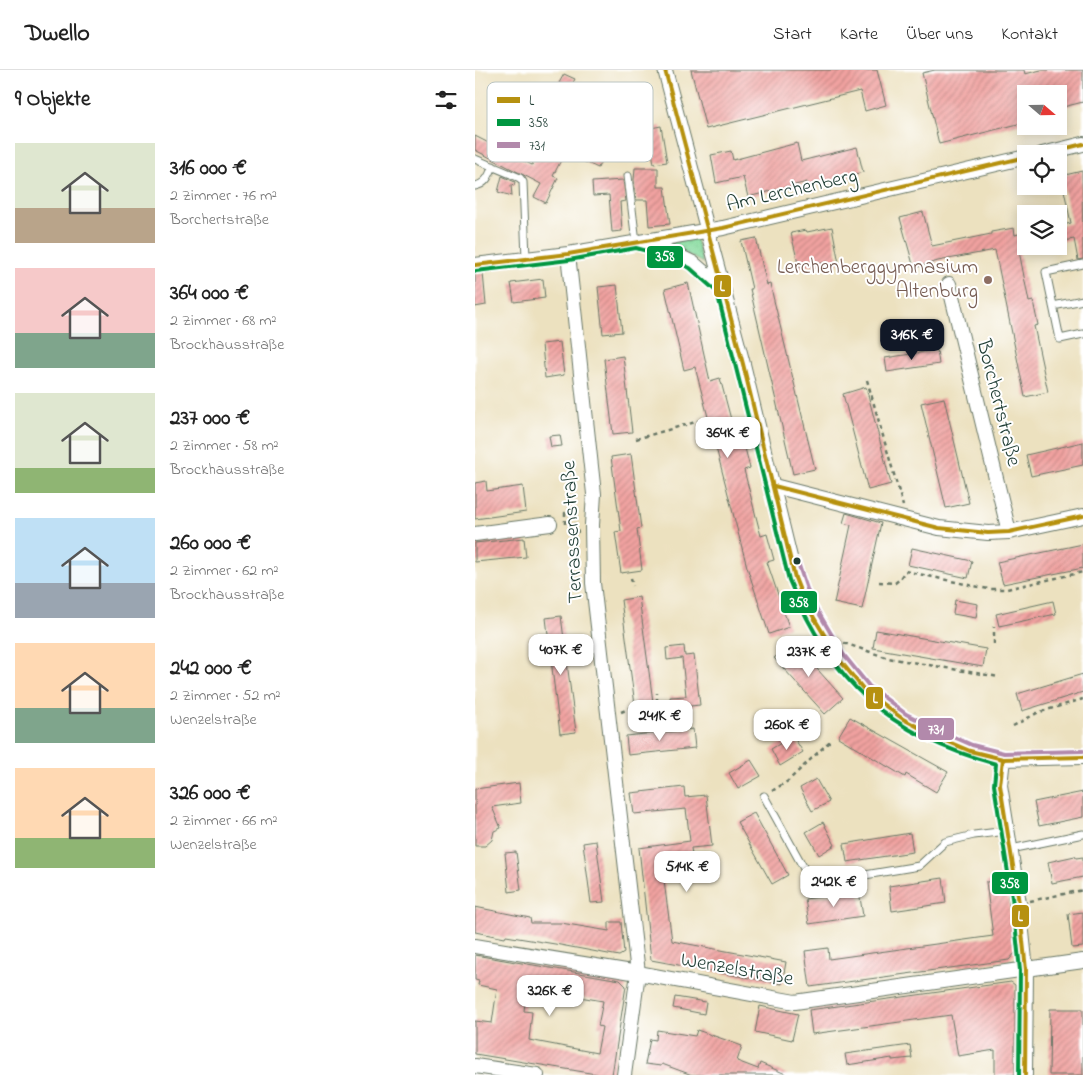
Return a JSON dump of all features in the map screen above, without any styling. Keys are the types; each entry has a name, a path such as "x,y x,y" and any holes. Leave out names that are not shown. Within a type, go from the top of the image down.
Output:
{"street":[{"path":"665,70 774,486 795,578 804,601 838,658 865,690 903,719 969,751 1003,760 1083,757"},
{"path":"1067,148 1083,144"},
{"name":"Am Lerchenberg","path":"475,265 568,254 707,230 1017,159"},
{"path":"636,242 664,249 693,263 723,289"},
{"name":"Terrassenstraße","path":"568,254 594,494 593,583 638,973 624,1075"},
{"name":"Borchertstraße","path":"949,284 1009,532"},
{"path":"774,486 939,528 988,533 1009,532 1083,516"},
{"path":"475,534 550,524"},
{"path":"1003,760 1000,785 1019,903 1026,970 1025,1075"},
{"name":"Wenzelstraße","path":"475,946 638,973 795,1002 1083,961"},
{"path":"475,1066 537,1075"}],"lane":[{"path":"475,159 520,178 523,182 527,258"},
{"path":"475,186 481,185 488,180 493,166"},
{"path":"628,176 636,242"},
{"path":"1083,264 1046,272 1060,339 1083,334"},
{"path":"1053,306 1083,300"},
{"path":"764,796 807,874 823,882 919,866 945,842 974,835 1007,831"},
{"path":"1011,849 1083,834"}],"path":[{"path":"867,380 904,511 902,519"},
{"path":"636,439 699,421"},
{"path":"550,524 558,528 564,526 565,513 570,509 581,540 592,544"},
{"path":"879,582 895,583 905,571 988,589 1007,589 1083,572"},
{"path":"631,578 633,586"},
{"path":"994,626 994,644"},
{"path":"843,643 888,658 999,677"},
{"path":"608,717 631,708 657,705 657,693"},
{"path":"1013,726 1037,713 1083,698"},
{"path":"764,796 788,781 830,741"},
{"path":"1019,903 1083,890"}],"green space":[{"path":"695,236 703,263 667,244"}],"building":[{"path":"691,70 877,70 886,105 865,111 860,91 706,129"},
{"path":"935,70 1024,70 1025,74 1041,70 1083,70 1083,102 1067,106 1067,85 1017,85 1017,124 939,144 922,73"},
{"path":"564,74 575,79 573,82 560,82"},
{"path":"661,126 667,162 654,164 653,128"},
{"path":"475,136 487,142 487,156 475,150"},
{"path":"797,143 801,161 857,147 863,172 808,187 807,182 748,197 743,177 716,183 711,155 731,151 733,160"},
{"path":"498,162 526,162 532,165 533,162 560,162 553,176 558,178 546,203 534,197 541,184"},
{"path":"585,162 601,162 598,168"},
{"path":"635,168 658,168 658,187 665,187 670,224 649,226 647,200 636,200"},
{"path":"1082,171 1083,259 1078,260 1074,239 1067,240 1067,224 1071,223 1065,195 1067,195 1067,175"},
{"path":"502,176 515,182 514,186 511,185 512,196 498,192"},
{"path":"623,180 626,201 620,202 622,231 612,232 609,195 593,196 592,182"},
{"path":"923,212 932,246 1014,228 1015,235 1017,234 1017,255 1020,255 1029,302 1033,301 1038,325 1034,326 1048,392 1025,397 995,250 938,261 914,268 900,218"},
{"path":"832,227 839,263 828,266 827,262 799,268 791,233"},
{"path":"756,238 767,285 770,284 815,469 793,474 750,289 752,289 741,241"},
{"path":"483,273 486,305 475,307 475,274"},
{"path":"543,279 545,298 514,302 511,283"},
{"path":"688,283 710,381 720,378 738,446 744,444 750,468 744,470 761,536 767,534 774,560 767,562 789,627 769,634 747,567 695,367 684,370 665,289"},
{"path":"617,285 622,332 603,334 598,287"},
{"path":"560,342 564,375 545,378 542,344"},
{"path":"937,350 939,364 887,372 885,358"},
{"path":"623,356 632,432 613,434 604,359"},
{"path":"866,387 891,484 868,490 843,394"},
{"path":"944,398 969,503 946,508 921,403"},
{"path":"560,435 562,446 551,447 549,436"},
{"path":"1083,442 1083,465 1031,476 1026,455"},
{"path":"631,454 641,528 637,529 642,570 621,573 615,532 621,531 611,457"},
{"path":"486,481 487,491 523,486 526,512 475,519 475,483"},
{"path":"846,513 881,523 862,609 834,603 851,525 843,523"},
{"path":"524,538 526,557 475,562 475,543"},
{"path":"1083,544 1083,568 1003,584 997,562"},
{"path":"912,548 972,561 968,578 908,565"},
{"path":"639,597 653,702 635,705 621,600"},
{"path":"955,600 978,604 976,618 953,614"},
{"path":"1053,601 1056,614 999,626 996,614"},
{"path":"561,616 576,732 560,734 546,618"},
{"path":"876,630 986,649 983,667 873,648"},
{"path":"793,642 843,698 825,714 774,658"},
{"path":"684,646 685,656 694,655 700,705 671,708 670,697 686,696 682,658 667,660 666,648"},
{"path":"1083,674 1083,692 1022,711 1017,694"},
{"path":"850,717 948,772 936,792 906,774 905,777 838,737"},
{"path":"693,729 695,748 628,755 626,736"},
{"path":"793,736 803,752 780,766 771,749"},
{"path":"751,760 761,776 738,789 729,773"},
{"path":"816,779 829,802 812,811 800,788"},
{"path":"519,783 521,803 492,807 501,828 494,831 492,840 485,846 475,846 475,789"},
{"path":"684,787 685,797 706,795 712,846 691,848 693,862 662,866 672,941 786,962 782,984 651,960 639,848 690,841 686,809 634,814 631,793"},
{"path":"1083,792 1083,817 1039,826 1034,802"},
{"path":"754,813 788,875 772,884 737,822"},
{"path":"823,822 835,845 819,855 806,832"},
{"path":"910,833 913,852 847,862 844,844"},
{"path":"596,841 604,902 591,903 583,843"},
{"path":"516,852 521,890 509,892 505,853"},
{"path":"1075,856 1076,858 1083,857 1083,877 1052,883 1048,862"},
{"path":"943,878 946,903 892,911 889,886"},
{"path":"1006,880 1015,953 1009,960 810,987 805,951 828,948 829,959 993,936 986,882"},
{"path":"859,891 863,916 809,924 805,899"},
{"path":"475,907 530,918 531,923 561,923 609,931 609,922 621,922 624,953 619,956 475,932"},
{"path":"1083,912 1083,947 1072,948 1068,914"},
{"path":"475,955 620,980 626,986 612,1075 602,1075 475,1054 475,1021 492,1023 497,989 478,985 479,981 475,980","holes":["527,988 603,1001 598,1026 602,1027 597,1053 529,1040 532,1012 524,1011"]},
{"path":"1011,982 1015,985 1015,1075 995,1075 995,1050 958,1056 951,1015 812,1034 809,1010"},
{"path":"675,997 706,1002 704,1014 673,1008"},
{"path":"760,1006 798,1014 792,1040 755,1032"},
{"path":"1050,1009 1083,1009 1083,1075 1049,1075"},
{"path":"657,1030 695,1036 697,1030 742,1046 737,1061 758,1069 760,1063 788,1075 692,1075 662,1064 661,1066 645,1064 650,1039 656,1040"},
{"path":"910,1045 912,1058 892,1060 892,1058 847,1065 845,1054"}],"transit line":[{"name":"L","path":"665,70 743,364 795,578 804,601 838,658 865,691 903,719 937,737 970,751 1003,759 1083,757"},
{"name":"L","path":"1067,148 1083,144"},
{"name":"L","path":"475,265 568,254 723,228 1017,159"},
{"name":"358","path":"476,271 569,260 636,248 662,255 690,268 717,292 789,580 824,648 845,676 868,700 894,720 924,738 958,752 996,764 994,785 1013,904 1020,970 1019,1075"},
{"name":"L","path":"774,486 939,528 988,533 1009,532 1083,516"},
{"name":"731","path":"797,560 810,598 843,654 869,686 906,714 972,745 1004,753 1083,751"},
{"name":"L","path":"1003,759 1000,785 1019,903 1026,970 1025,1075"}],"place":[{"name":"Lerchenberggymnasium Altenburg","path":"988,280"}]}
